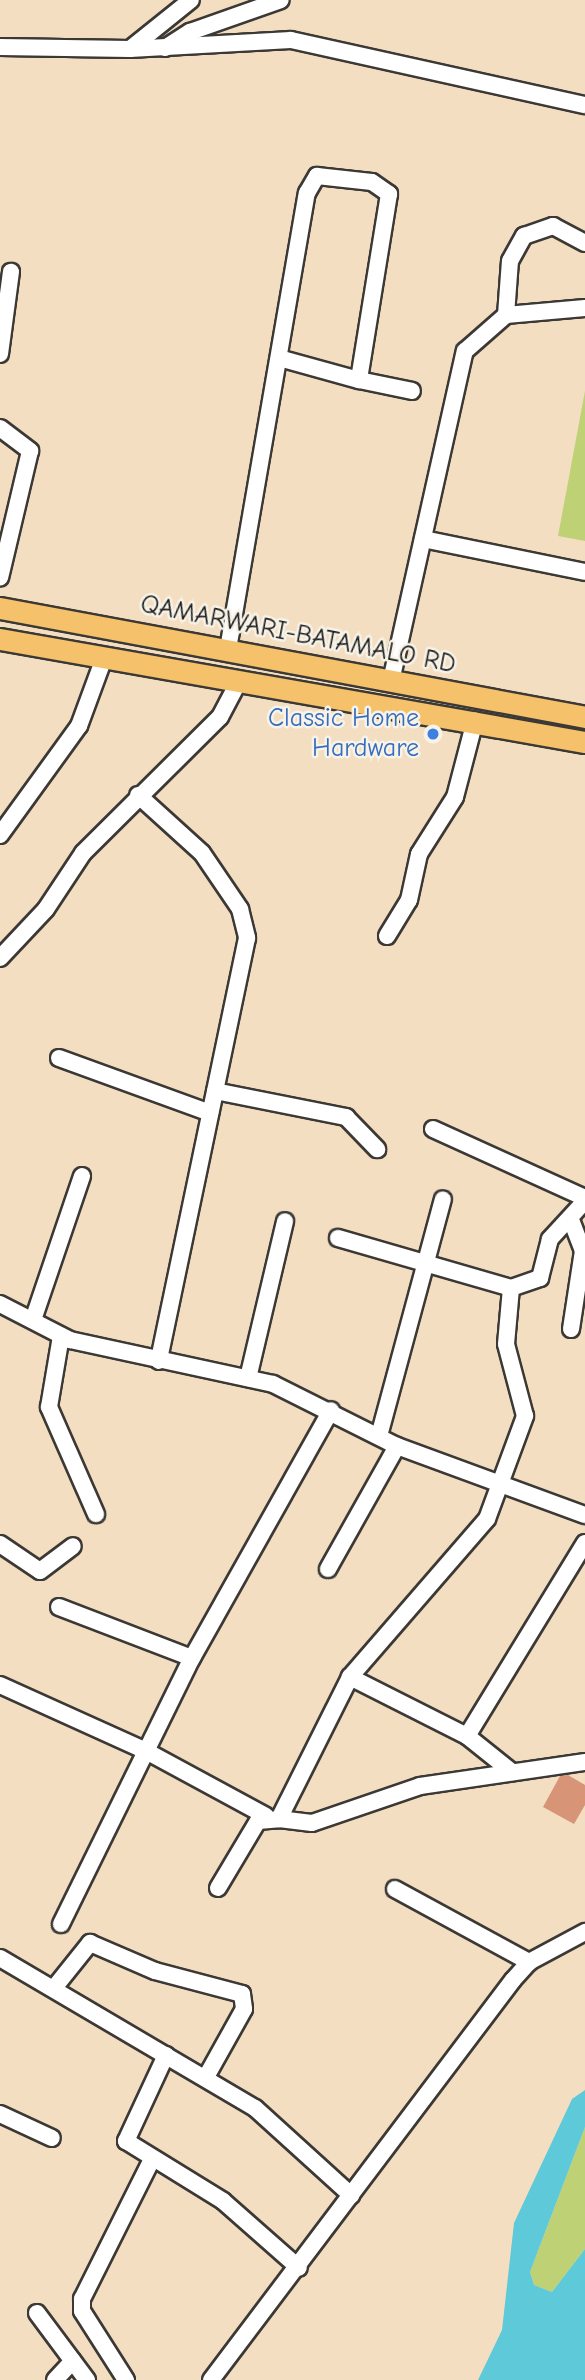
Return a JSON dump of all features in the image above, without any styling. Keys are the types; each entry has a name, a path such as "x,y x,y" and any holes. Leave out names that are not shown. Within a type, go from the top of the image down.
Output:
{"main road":[{"name":"QAMARWARI-BATAMALO RD","path":"0,608 585,717"},
{"name":"QAMARWARI-BATAMALO RD","path":"0,639 585,742"}],"street":[{"path":"130,49 191,0"},
{"path":"163,49 190,32 281,0"},
{"path":"0,47 163,49 291,40 585,105"},
{"path":"228,649 310,184 325,173 372,182 386,189 389,205 359,380"},
{"path":"506,315 510,261 524,236 553,226 585,243"},
{"path":"0,354 11,272"},
{"path":"391,681 465,351 506,315 585,308"},
{"path":"279,358 412,391"},
{"path":"0,428 30,451 0,578"},
{"path":"423,539 585,572"},
{"path":"0,835 79,726 104,658"},
{"path":"0,958 138,795 220,717 239,681"},
{"path":"387,936 409,900 419,854 455,797 475,722"},
{"path":"138,795 202,853 240,909 247,938 159,1361"},
{"path":"59,1058 210,1113"},
{"path":"215,1091 346,1117 377,1149"},
{"path":"338,1238 427,1261 511,1288 540,1278 550,1239 572,1222 585,1200 433,1129"},
{"path":"33,1320 82,1176"},
{"path":"379,1436 443,1199"},
{"path":"248,1378 285,1221"},
{"path":"571,1329 583,1271 582,1242 572,1222"},
{"path":"218,1888 272,1818 350,1677 475,1536 503,1484 526,1416 506,1344 511,1288"},
{"path":"0,1304 61,1336 159,1361 248,1378 331,1410 397,1446 585,1515"},
{"path":"61,1336 49,1406 96,1514"},
{"path":"61,1924 192,1658 331,1410"},
{"path":"328,1569 397,1446"},
{"path":"467,1736 585,1543"},
{"path":"0,1544 40,1571 73,1546"},
{"path":"59,1607 192,1658"},
{"path":"350,1677 467,1736 512,1772"},
{"path":"0,1685 146,1751 272,1818 312,1823 420,1786 585,1762"},
{"path":"395,1889 529,1962"},
{"path":"211,2380 299,2268 351,2195 529,1962 585,1932"},
{"path":"54,1988 90,1942 155,1971 242,1994 244,2009 206,2077"},
{"path":"0,1958 206,2077 289,2136 351,2195"},
{"path":"166,2055 125,2137 152,2158 223,2201 299,2268"},
{"path":"0,2114 52,2138"},
{"path":"126,2380 82,2311 82,2299 152,2158"},
{"path":"37,2313 87,2380"},
{"path":"55,2380 73,2361"}],"green space":[{"path":"585,391 585,541 558,536"},
{"path":"585,2127 585,2249 552,2292 534,2285 530,2272"}],"water":[{"path":"585,2090 585,2127 530,2272 534,2285 552,2292 585,2249 585,2380 478,2380 502,2330 514,2223 572,2099"}],"building":[{"path":"568,1775 585,1785 585,1805 574,1824 543,1807 560,1776"}],"place":[{"name":"Classic Home Hardware","path":"433,734"}]}
